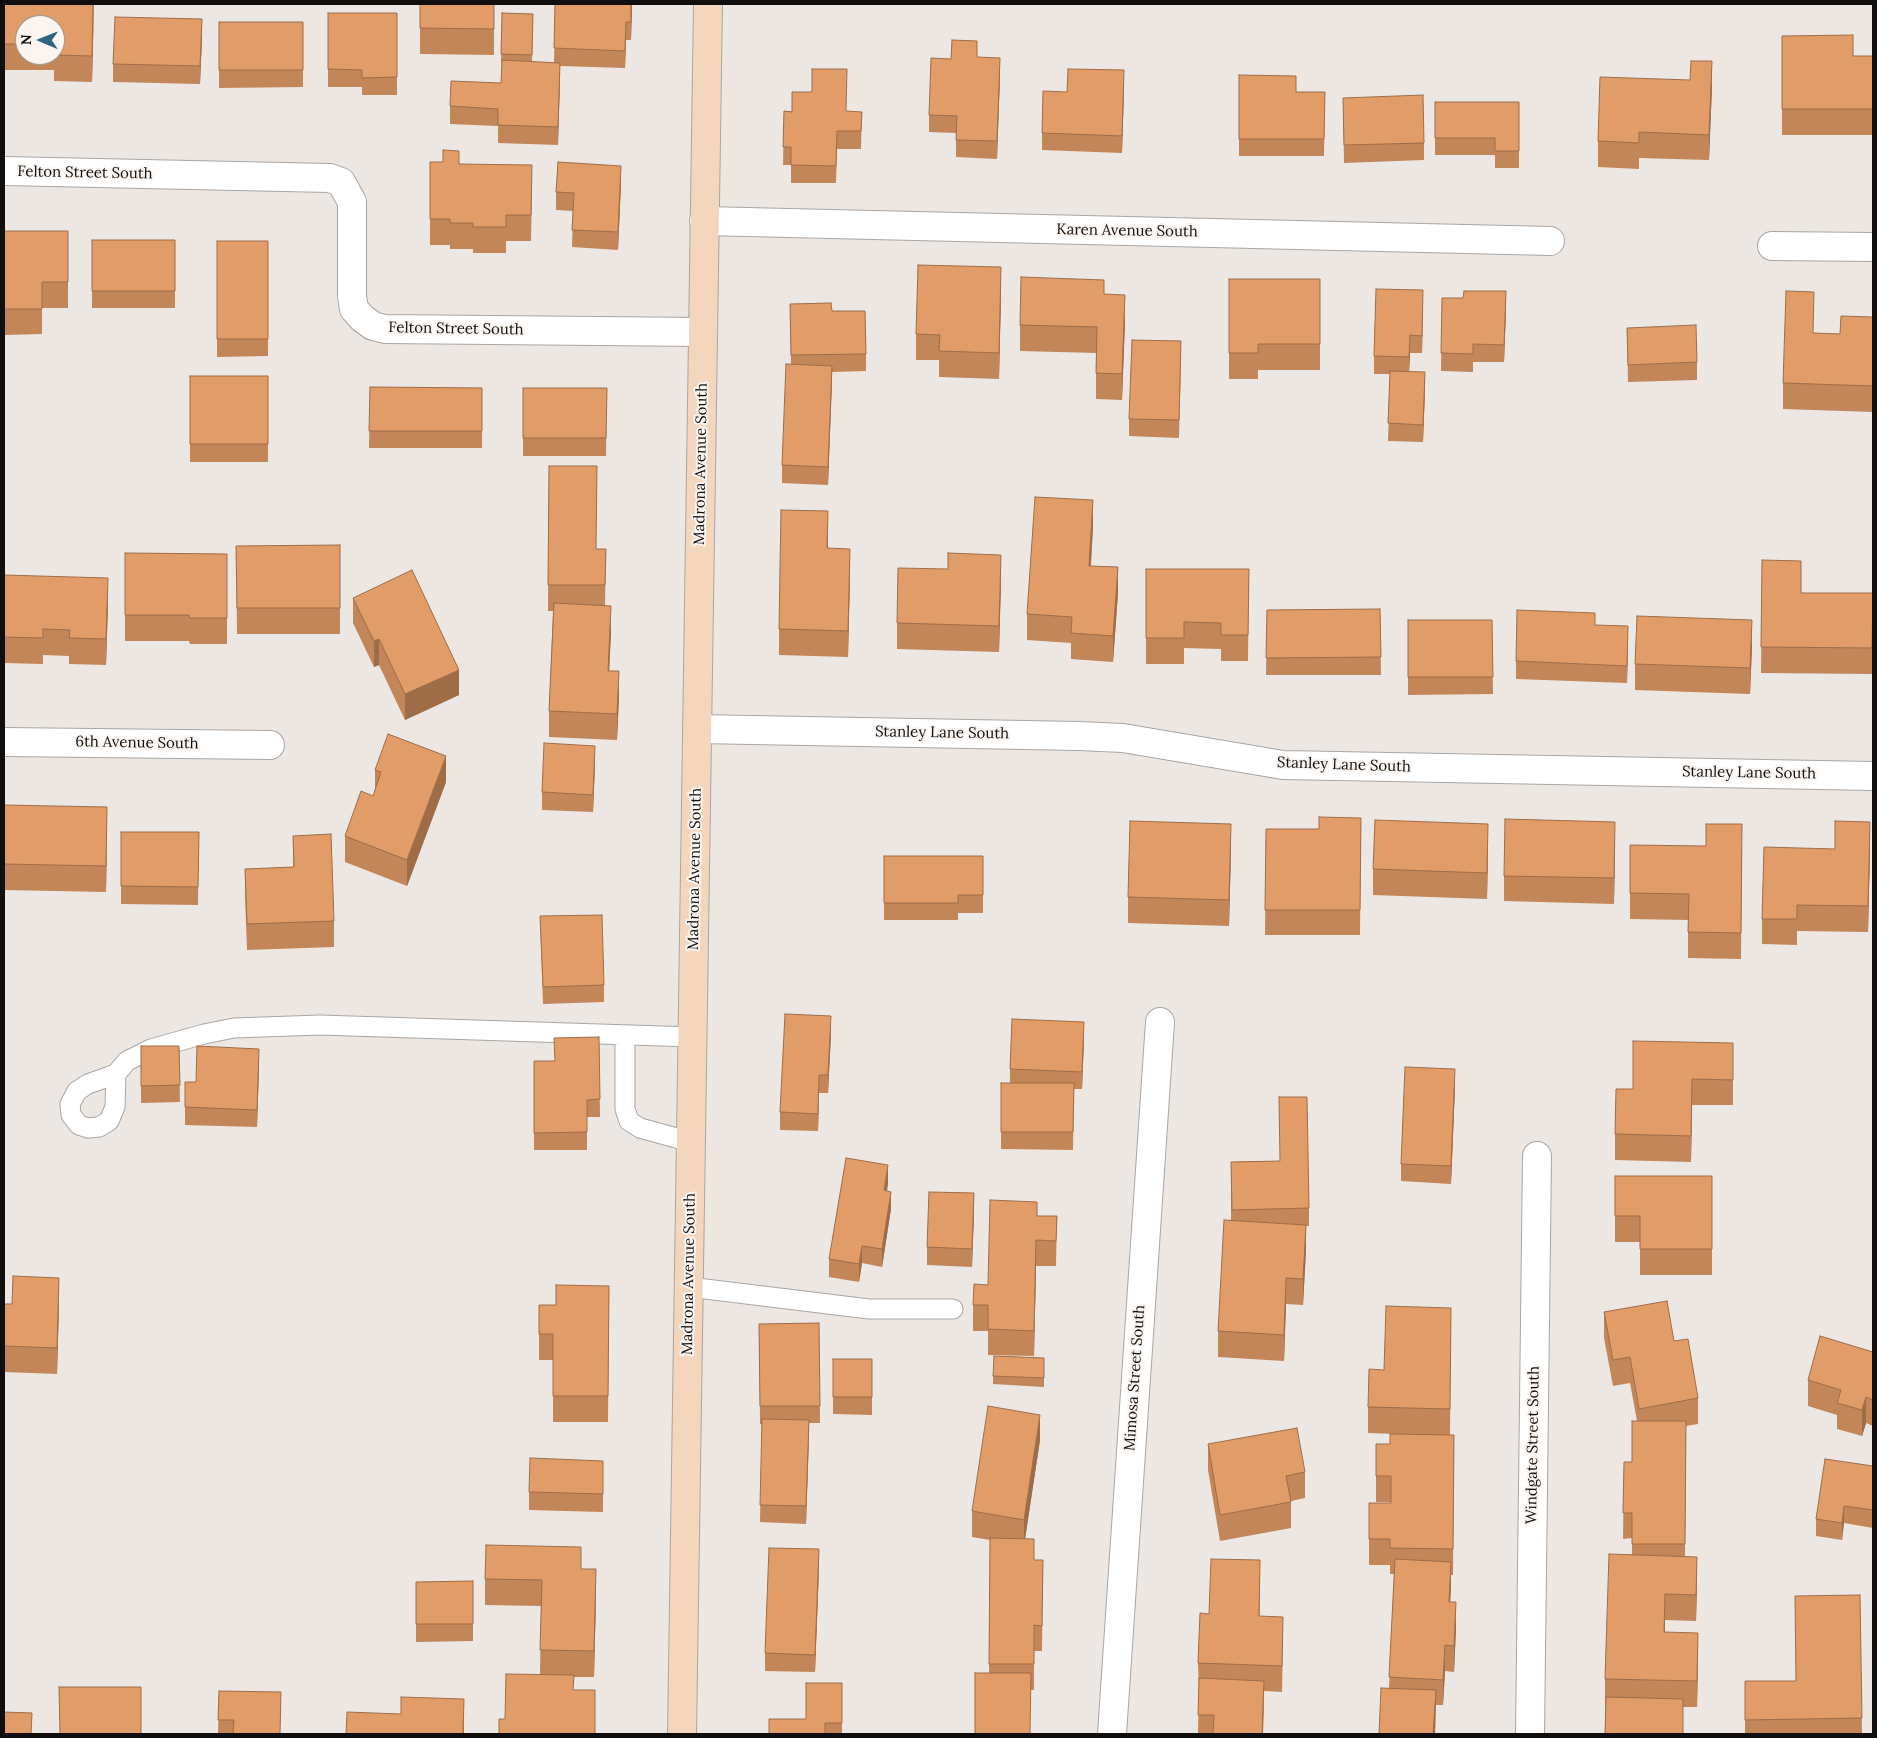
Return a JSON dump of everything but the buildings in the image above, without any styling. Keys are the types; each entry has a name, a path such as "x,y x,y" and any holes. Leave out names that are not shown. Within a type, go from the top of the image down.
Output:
{"main road":[{"name":"Madrona Avenue South","path":"682,1734 708,4"}],"street":[{"name":"Felton Street South","path":"4,171 330,178 341,182 352,202 352,296 354,309 373,326 386,329 702,332"},
{"name":"Karen Avenue South","path":"704,221 1550,241"},
{"path":"1772,246 1873,248"},
{"name":"Stanley Lane South","path":"698,729 1123,738 1283,765 1873,776"},
{"name":"6th Avenue South","path":"4,742 270,745"},
{"name":"Mimosa Street South","path":"1112,1734 1160,1022"},
{"name":"Windgate Street South","path":"1530,1734 1537,1156"}],"lane":[{"path":"116,1074 127,1061 151,1049 204,1034 234,1028 320,1025 693,1037"},
{"path":"625,1035 625,1109 629,1121 640,1128 691,1142"},
{"path":"689,1287 869,1309 953,1309"}]}
